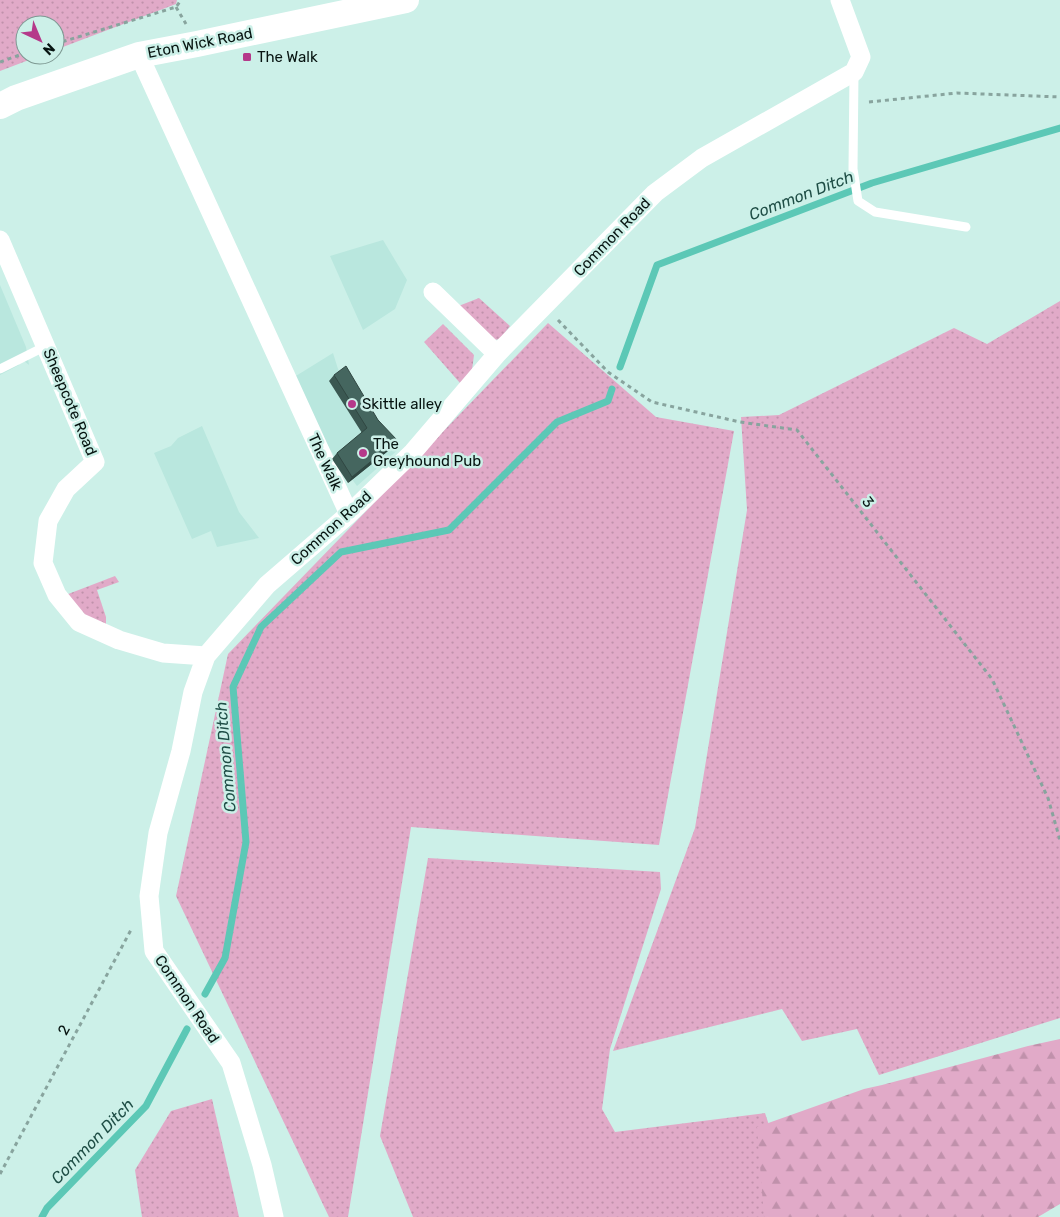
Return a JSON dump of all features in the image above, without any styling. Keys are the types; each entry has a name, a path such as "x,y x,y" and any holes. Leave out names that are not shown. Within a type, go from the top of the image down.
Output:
{"main road":[{"name":"Eton Wick Road","path":"0,106 50,86 139,55 406,0"}],"street":[{"path":"840,0 861,57 854,72"},
{"name":"The Walk","path":"139,55 349,514"},
{"name":"Common Road","path":"274,1217 262,1165 231,1063 154,951 148,896 158,833 181,751 192,692 206,656 267,585 349,514 413,452 497,354 655,192 702,158 854,72"},
{"name":"Sheepcote Road","path":"0,240 95,462 66,489 48,521 43,563 57,595 79,622 120,640 163,653 206,656"},
{"path":"433,292 497,354"}],"lane":[{"path":"854,72 854,174 858,201 875,212 966,228"},
{"path":"0,369 46,346"}],"path":[{"path":"65,41 176,7 181,0"},
{"path":"0,62 15,57"},
{"path":"853,100 866,102 957,93 1060,97"},
{"name":"3","path":"545,306 608,372 652,402 740,422 797,430 992,679 1048,798 1060,840"},
{"name":"2","path":"0,1174 148,896"}],"shaded area":[{"path":"383,240 407,280 395,309 363,330 330,256"},
{"path":"0,285 26,347 29,365 24,361 18,361 19,365 0,375"},
{"path":"333,353 338,369 372,418 392,444 400,448 357,486 331,451 291,379"},
{"path":"202,426 239,512 259,538 217,547 211,531 192,539 154,453 171,446 178,438"}],"green space":[{"path":"0,0 177,0 176,4 65,46 65,15 15,15 16,65 0,71"},
{"path":"479,298 510,326 500,339 483,342 456,307"},
{"path":"1060,301 1060,1018 879,1075 857,1029 802,1041 782,1009 613,1051 695,828 747,510 741,417 779,415 954,328 987,344"},
{"path":"548,323 656,417 734,431 659,845 411,827 348,1217 329,1217 176,896 228,654"},
{"path":"443,324 474,355 472,370 460,383 424,342"},
{"path":"115,576 119,582 97,590 106,617 106,627 101,631 63,596"},
{"path":"428,858 660,872 661,889 610,1049 602,1109 615,1132 765,1113 784,1171 773,1217 413,1217 380,1136"},
{"path":"1060,1039 1060,1204 1038,1217 764,1217 757,1127 864,1089"},
{"path":"212,1099 239,1217 142,1217 135,1170 171,1111"}],"building":[{"path":"346,366 378,420 397,440 352,477 337,453 367,428 334,375"}],"waterway":[{"name":"Common Ditch","path":"620,367 657,265 872,183 1060,128"},
{"name":"Common Ditch","path":"205,994 225,958 246,842 233,687 261,627 341,552 449,530 557,422 608,401 612,389"},
{"name":"Common Ditch","path":"42,1217 47,1208 146,1106 187,1029"}],"place":[{"name":"The Walk","path":"247,57"},
{"name":"Skittle alley","path":"352,404"},
{"name":"The Greyhound Pub","path":"363,453"}]}
